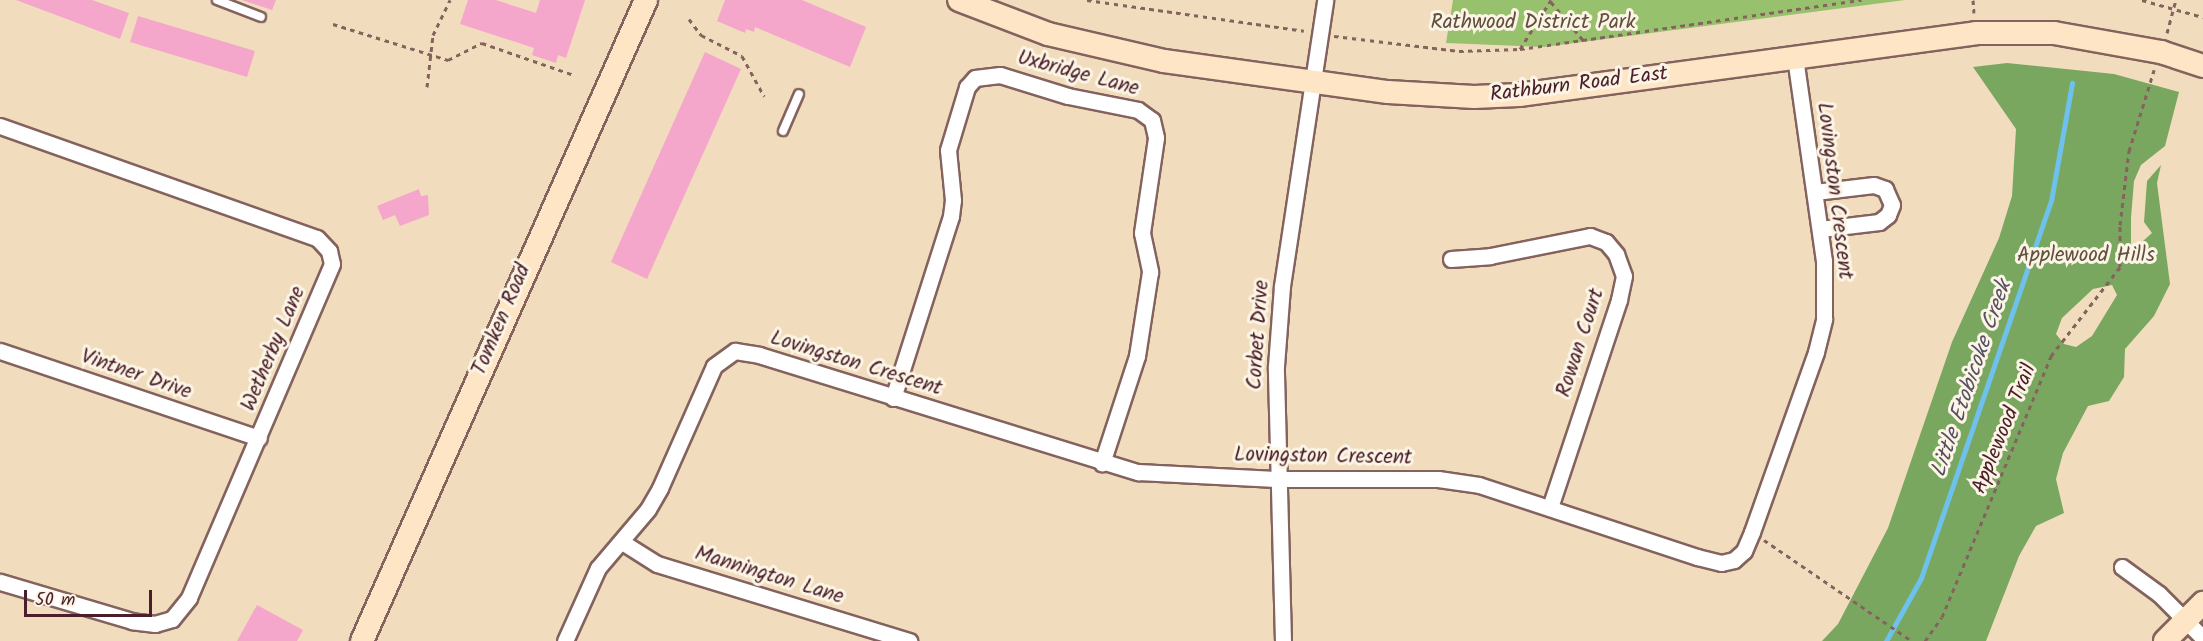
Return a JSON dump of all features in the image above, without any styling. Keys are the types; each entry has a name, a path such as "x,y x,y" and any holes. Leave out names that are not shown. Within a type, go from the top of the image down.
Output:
{"street":[{"name":"Tomken Road","path":"362,641 646,0"},
{"name":"Rathburn Road East","path":"959,0 1086,45 1164,61 1388,92 1497,96 1976,33 2018,32 2107,41 2203,66"},
{"name":"Corbet Drive","path":"1283,641 1276,479 1276,366 1282,286 1310,82 1326,35 1325,0"},
{"name":"Lovingston Crescent","path":"565,641 598,568 622,542 660,488 714,366 723,356 735,351 759,355 1102,463 1138,472 1276,479 1438,479 1479,485 1721,563 1734,560 1744,551 1752,532 1820,336 1826,281 1795,58"},
{"name":"Uxbridge Lane","path":"893,398 951,216 948,150 967,87 975,78 1000,75 1068,96 1138,110 1152,120 1156,138 1142,233 1150,272 1137,356 1102,463"},
{"name":"Wetherby Lane","path":"0,126 317,238 329,251 332,264 189,598 172,618 155,624 132,621 0,582"},
{"path":"1815,192 1874,185 1885,189 1892,205 1888,215 1879,222 1820,229"},
{"name":"Rowan Court","path":"1451,259 1490,256 1590,236 1606,242 1616,254 1624,276 1619,300 1550,507"},
{"name":"Vintner Drive","path":"0,351 259,438"},
{"name":"Mannington Lane","path":"622,542 657,564 909,641"},
{"path":"2122,567 2186,620 2203,638"},
{"path":"2165,641 2203,603"}],"lane":[{"path":"217,0 261,17"},
{"path":"783,131 799,94"}],"path":[{"path":"427,87 434,35 450,0"},
{"path":"1087,0 1297,30"},
{"path":"1326,35 1459,51 1520,49 1862,0"},
{"path":"2142,0 2203,17"},
{"path":"2170,25 2176,0"},
{"path":"1520,49 1551,1 1584,41"},
{"path":"689,19 701,35 742,56 764,96"},
{"path":"333,24 448,60 482,43 574,75"},
{"name":"Applewood Trail","path":"1925,641 1942,616 2051,356 2120,267 2120,225 2129,151 2157,63"},
{"path":"1752,532 1912,641"}],"green space":[{"name":"Rathwood District Park","path":"1453,0 1905,0 1544,47 1446,43"},
{"name":"Applewood Hills","path":"2007,63 2114,74 2179,92 2165,146 2141,165 2134,181 2131,218 2131,251 2135,257 2140,255 2143,241 2152,233 2144,222 2147,181 2161,165 2157,183 2170,284 2154,316 2125,349 2124,377 2109,401 2088,406 2063,453 2056,479 2064,513 2036,526 2019,556 1986,641 1822,641 1838,624 1888,528 1952,342 1999,238 2012,196 2016,129 1973,67","holes":["2112,285 2117,295 2092,336 2076,347 2064,344 2056,334 2062,318 2093,289"]}],"building":[{"path":"16,0 92,0 129,13 120,39"},
{"path":"242,0 276,0 272,10"},
{"path":"468,0 496,0 536,13 540,0 585,0 566,58 558,55 556,63 532,55 534,48 460,24"},
{"path":"725,0 802,0 866,27 850,67 755,27 754,32 746,29 745,33 717,21"},
{"path":"138,16 255,51 247,77 130,42"},
{"path":"705,52 741,69 647,279 611,262"},
{"path":"419,189 421,196 428,195 429,215 400,226 395,215 383,220 377,206"},
{"path":"257,605 303,630 297,641 237,641"}],"waterway":[{"name":"Little Etobicoke Creek","path":"1886,641 1921,578 2051,201 2072,83"}]}
